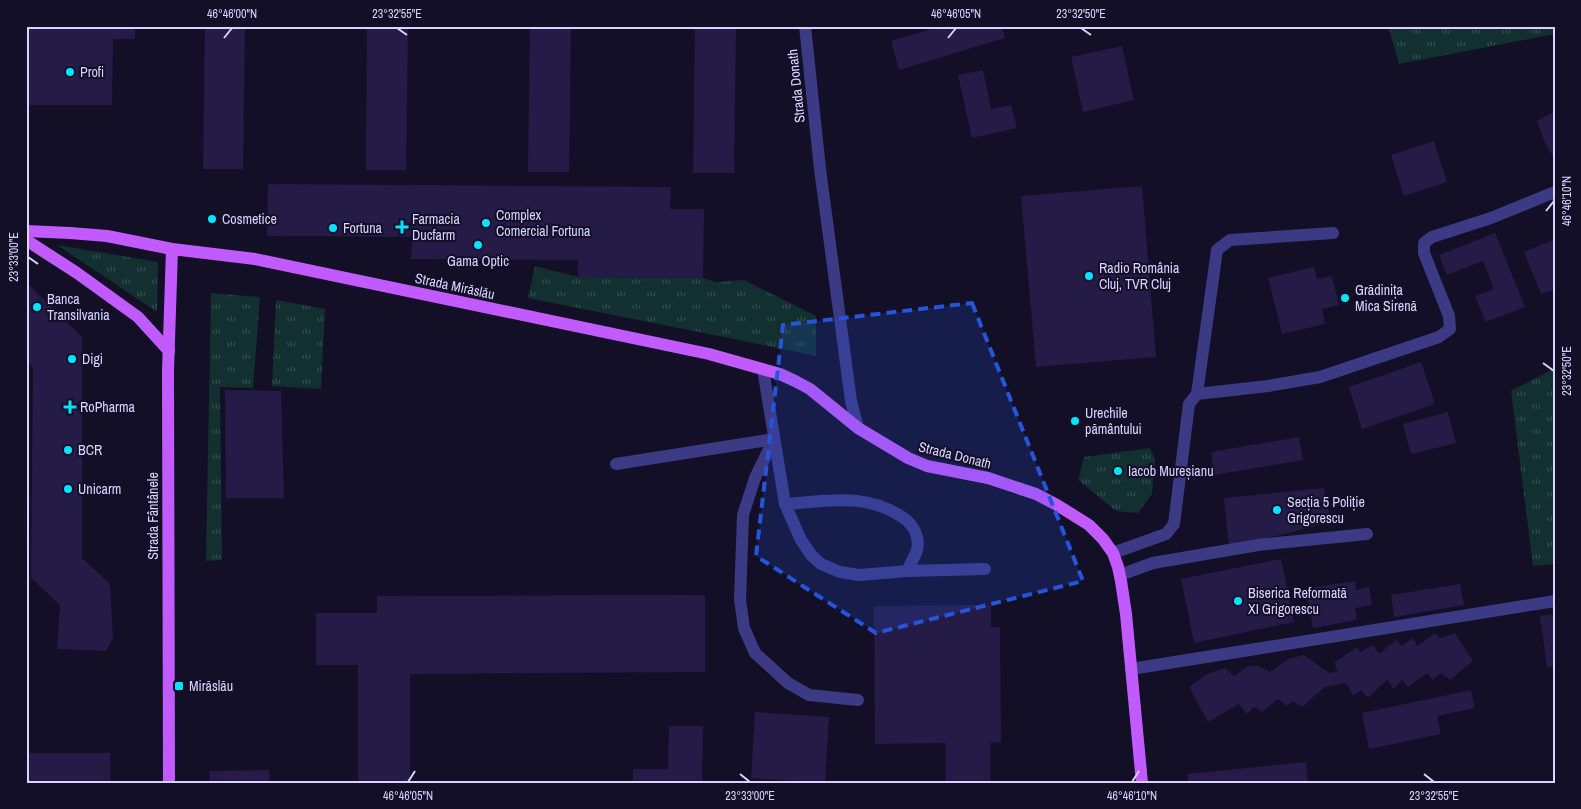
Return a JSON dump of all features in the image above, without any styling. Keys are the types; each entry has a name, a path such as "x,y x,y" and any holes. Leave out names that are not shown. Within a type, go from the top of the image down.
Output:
{"main road":[{"name":"Strada Mirăslău","path":"26,231 107,236 172,249 255,259 709,354 795,380 810,389 858,428"},
{"path":"26,240 77,273 138,317 169,351"},
{"name":"Strada Fântânele","path":"169,783 168,371 172,249"},
{"name":"Strada Donath","path":"858,428 920,464 988,478 1036,494 1090,525 1103,539 1113,554 1120,575 1126,614 1142,783"}],"street":[{"name":"Strada Donath","path":"805,26 820,169 851,401 858,428"},
{"path":"1197,394 1268,386 1320,377 1439,337 1450,329 1449,316 1424,253 1424,243 1432,237 1491,218 1555,192"},
{"path":"1113,554 1166,534 1174,524 1189,404 1197,394 1217,250 1230,240 1333,233"},
{"path":"763,369 786,504 801,540 812,556 821,564 840,572 859,574 985,568"},
{"path":"616,464 774,439"},
{"path":"774,439 755,478 743,515 740,600 744,628 755,652 788,684 809,695 858,700"},
{"path":"786,504 856,500 875,503 895,511 911,524 918,536 917,549 907,571"},
{"path":"1120,575 1153,563 1239,548 1366,534"},
{"path":"1131,669 1555,601"}],"highlighted area":[{"path":"972,303 1083,581 876,633 756,556 783,325"}],"green space":[{"path":"1388,26 1555,26 1555,34 1399,64"},
{"path":"57,245 158,262 157,312"},
{"path":"535,266 578,277 703,278 716,282 744,280 816,316 816,356 528,298"},
{"path":"211,293 260,297 253,388 220,387 222,560 206,561"},
{"path":"276,300 325,309 321,389 272,386"},
{"path":"1555,368 1555,564 1533,566 1511,391"},
{"path":"1150,448 1155,459 1152,494 1138,513 1116,511 1078,480 1084,457"}],"building":[{"name":"Profi","path":"26,26 135,26 135,39 113,39 112,105 26,105"},
{"path":"205,26 245,26 243,169 203,169"},
{"path":"367,26 408,26 406,170 366,170"},
{"path":"530,26 571,26 569,172 528,172"},
{"path":"695,26 736,26 734,173 693,173"},
{"path":"942,26 1001,26 1005,38 899,70 891,41"},
{"path":"1122,46 1134,100 1083,112 1071,57"},
{"path":"983,70 991,109 1011,105 1017,128 972,138 958,75"},
{"path":"1555,111 1555,160 1544,141 1537,121"},
{"path":"1434,141 1447,182 1404,196 1391,155"},
{"name":"Complex Comercial Fortuna","path":"268,184 671,187 670,209 704,209 703,278 578,277 578,260 411,259 412,237 267,236"},
{"name":"Radio România Cluj, TVR Cluj","path":"1142,186 1156,357 1036,367 1021,196"},
{"path":"1495,233 1525,307 1486,322 1475,296 1494,289 1483,261 1447,275 1439,255"},
{"path":"1555,239 1555,289 1541,294 1524,252"},
{"path":"1314,267 1317,279 1332,276 1339,305 1322,309 1325,324 1282,334 1268,278"},
{"path":"26,282 82,337 82,558 110,584 113,638 106,651 57,649 60,605 31,578 33,368 26,360"},
{"path":"1421,362 1435,404 1362,429 1349,387"},
{"path":"225,390 281,391 284,498 226,498"},
{"path":"1448,412 1456,443 1411,454 1403,424"},
{"path":"1299,437 1303,460 1214,475 1211,452"},
{"name":"Secția 5 Poliție Grigorescu","path":"1324,488 1331,522 1229,548 1224,498"},
{"name":"Biserica Reformată XI Grigorescu","path":"1281,559 1294,622 1194,643 1181,579"},
{"path":"1355,581 1356,590 1369,587 1372,605 1355,608 1357,620 1313,628 1308,600 1318,599 1315,587"},
{"path":"1460,584 1464,605 1394,617 1391,595"},
{"path":"705,595 705,672 410,674 410,783 358,783 358,665 316,665 316,613 377,613 377,596"},
{"path":"991,605 991,627 1000,627 1001,742 990,743 990,783 946,783 946,743 875,744 874,606"},
{"path":"1555,614 1555,666 1547,667 1540,616"},
{"path":"1435,633 1440,638 1455,633 1473,661 1450,680 1441,673 1433,680 1427,673 1408,687 1402,680 1394,689 1387,680 1368,698 1361,690 1353,696 1346,683 1325,687 1302,707 1293,701 1287,706 1278,699 1262,712 1254,707 1247,714 1239,704 1208,722 1189,687 1209,673 1225,668 1234,676 1248,666 1259,666 1270,672 1288,659 1304,655 1329,673 1338,671 1334,663 1357,647 1360,652 1373,645 1379,654 1396,640 1402,646 1413,638 1417,646"},
{"path":"1471,690 1475,708 1437,716 1441,734 1369,749 1362,713"},
{"path":"755,712 829,717 825,783 751,778"},
{"path":"669,726 703,726 702,783 633,783 633,769 668,769"},
{"path":"26,753 110,753 110,783 26,783"},
{"path":"1306,762 1308,783 1188,783 1187,774"},
{"path":"269,770 269,783 210,783 210,771"}],"place":[{"name":"Profi","path":"70,72"},
{"name":"Cosmetice","path":"212,219"},
{"name":"Complex Comercial Fortuna","path":"486,223"},
{"name":"Farmacia Ducfarm","path":"402,227"},
{"name":"Fortuna","path":"333,228"},
{"name":"Gama Optic","path":"478,245"},
{"name":"Radio România Cluj, TVR Cluj","path":"1089,276"},
{"name":"Grădinița Mica Sirenă","path":"1345,298"},
{"name":"Banca Transilvania","path":"37,307"},
{"name":"Digi","path":"72,359"},
{"name":"RoPharma","path":"70,407"},
{"name":"Urechile pământului","path":"1075,421"},
{"name":"BCR","path":"68,450"},
{"name":"Iacob Mureșianu","path":"1118,471"},
{"name":"Unicarm","path":"68,489"},
{"name":"Secția 5 Poliție Grigorescu","path":"1277,510"},
{"name":"Biserica Reformată XI Grigorescu","path":"1238,601"},
{"name":"Mirăslău","path":"179,686"}]}
